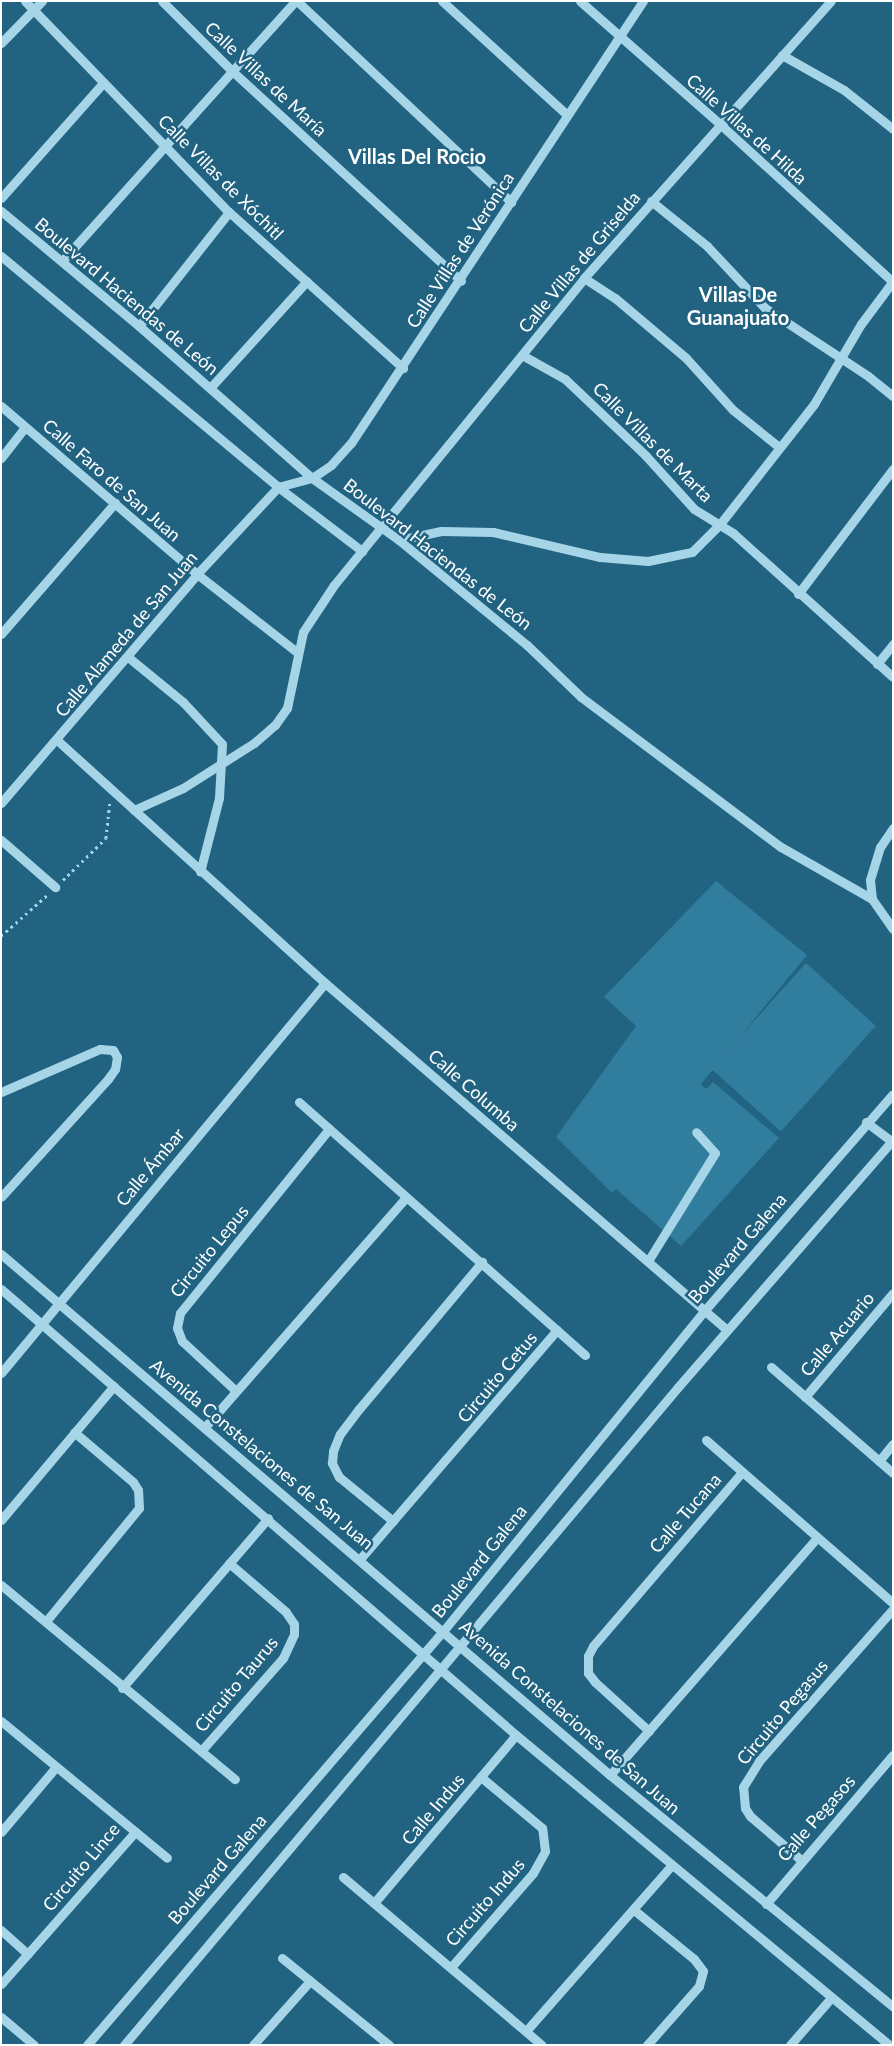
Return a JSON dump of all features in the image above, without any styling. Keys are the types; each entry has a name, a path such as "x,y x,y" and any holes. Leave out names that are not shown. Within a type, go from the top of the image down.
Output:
{"street":[{"name":"Calle Villas de Xóchitl","path":"25,1 229,212 403,368"},
{"path":"1,43 42,1"},
{"name":"Calle Villas de María","path":"162,1 231,70 461,281"},
{"path":"62,261 231,70 296,1 511,202"},
{"path":"442,1 566,114"},
{"name":"Calle Villas de Hilda","path":"580,1 721,124 893,281"},
{"name":"Calle Villas de Verónica","path":"278,487 312,478 331,465 351,443 461,281 566,114 643,1"},
{"name":"Calle Villas de Griselda","path":"134,810 183,788 224,760 254,743 287,708 297,652 304,632 334,585 380,526 584,278 831,1"},
{"path":"782,55 844,90 893,130"},
{"path":"1,198 103,83"},
{"path":"651,201 706,246 765,308 841,357 893,396"},
{"name":"Boulevard Haciendas de León","path":"1,211 139,326 312,478 399,540 527,645 581,697 781,848 872,899"},
{"path":"139,326 229,212"},
{"path":"1,256 278,487 362,551"},
{"path":"584,278 615,298 686,358 733,410 779,447"},
{"path":"210,388 307,281"},
{"path":"399,540 441,531 493,532 582,554 648,560 692,552 720,524 814,404 841,357 893,281"},
{"name":"Calle Villas de Marta","path":"522,355 565,379 646,456 694,509 720,524 893,677"},
{"name":"Calle Faro de San Juan","path":"1,406 197,574 297,652"},
{"path":"1,458 26,427"},
{"path":"798,594 893,469"},
{"name":"Calle Alameda de San Juan","path":"1,803 57,740 197,574 278,487"},
{"path":"1,634 115,503"},
{"path":"877,664 893,644"},
{"path":"128,656 217,735 222,744 224,760 213,832 200,872"},
{"name":"Calle Columba","path":"57,740 200,872 325,983 727,1330"},
{"path":"893,828 872,864 872,899 893,929"},
{"path":"1,840 56,887"},
{"name":"Calle Ámbar","path":"1,1373 325,983"},
{"path":"1,1092 100,1049 116,1054 115,1069 108,1079 1,1197"},
{"name":"Boulevard Galena","path":"86,2045 444,1630 705,1310 866,1122 893,1094"},
{"name":"Circuito Cetus","path":"299,1102 558,1330 360,1559"},
{"path":"124,2045 727,1330 892,1141 866,1122"},
{"name":"Circuito Lepus","path":"236,1391 182,1341 178,1328 180,1313 329,1129"},
{"path":"648,1262 715,1153 696,1132"},
{"path":"205,1427 406,1197"},
{"name":"Avenida Constelaciones de San Juan","path":"1,1254 444,1630 460,1646 610,1775 893,2007"},
{"path":"393,1521 340,1478 332,1463 333,1450 340,1434 359,1409 482,1262"},
{"path":"1,1289 424,1653 516,1735 890,2045"},
{"name":"Calle Acuario","path":"893,1293 805,1396 893,1473"},
{"path":"558,1330 585,1355"},
{"path":"771,1367 805,1396"},
{"path":"1,1520 114,1386"},
{"path":"47,1620 139,1508 138,1490 133,1482 74,1432"},
{"path":"706,1440 742,1472"},
{"path":"879,1460 893,1444"},
{"name":"Calle Tucana","path":"650,1731 595,1682 588,1673 588,1656 593,1646 742,1472 817,1538"},
{"path":"122,1688 268,1518"},
{"path":"610,1775 817,1538 893,1603"},
{"name":"Circuito Taurus","path":"1,1585 47,1620 122,1688 201,1751 283,1658 294,1634 294,1624 286,1612 229,1563"},
{"name":"Circuito Pegasus","path":"800,1860 750,1816 745,1808 743,1787 759,1761 893,1609"},
{"name":"Circuito Lince","path":"1,1721 54,1768 135,1832 1,1984"},
{"name":"Calle Indus","path":"374,1903 516,1735"},
{"path":"201,1751 235,1779"},
{"name":"Calle Pegasos","path":"766,1904 800,1860 893,1756"},
{"path":"1,1832 54,1768"},
{"name":"Circuito Indus","path":"343,1877 452,1966 533,1873 545,1851 542,1828 481,1777"},
{"path":"135,1832 167,1858"},
{"path":"526,2031 672,1865"},
{"path":"634,1910 694,1958 703,1971 699,1986 647,2045"},
{"path":"1,1930 28,1954"},
{"path":"282,1958 384,2043"},
{"path":"452,1966 542,2045"},
{"path":"253,2045 310,1981"},
{"path":"792,2044 831,1998"},
{"path":"1,2017 34,2045"}],"path":[{"path":"1,936 56,887 106,838 111,789"}],"shaded area":[{"path":"716,881 807,955 701,1084 706,1089 713,1082 779,1138 681,1246 616,1189 612,1193 556,1137 636,1026 604,997"},
{"path":"806,963 876,1026 781,1131 711,1069"}],"district":[{"name":"Villas Del Rocio","path":"417,156"},
{"name":"Villas De Guanajuato","path":"738,306"}]}
